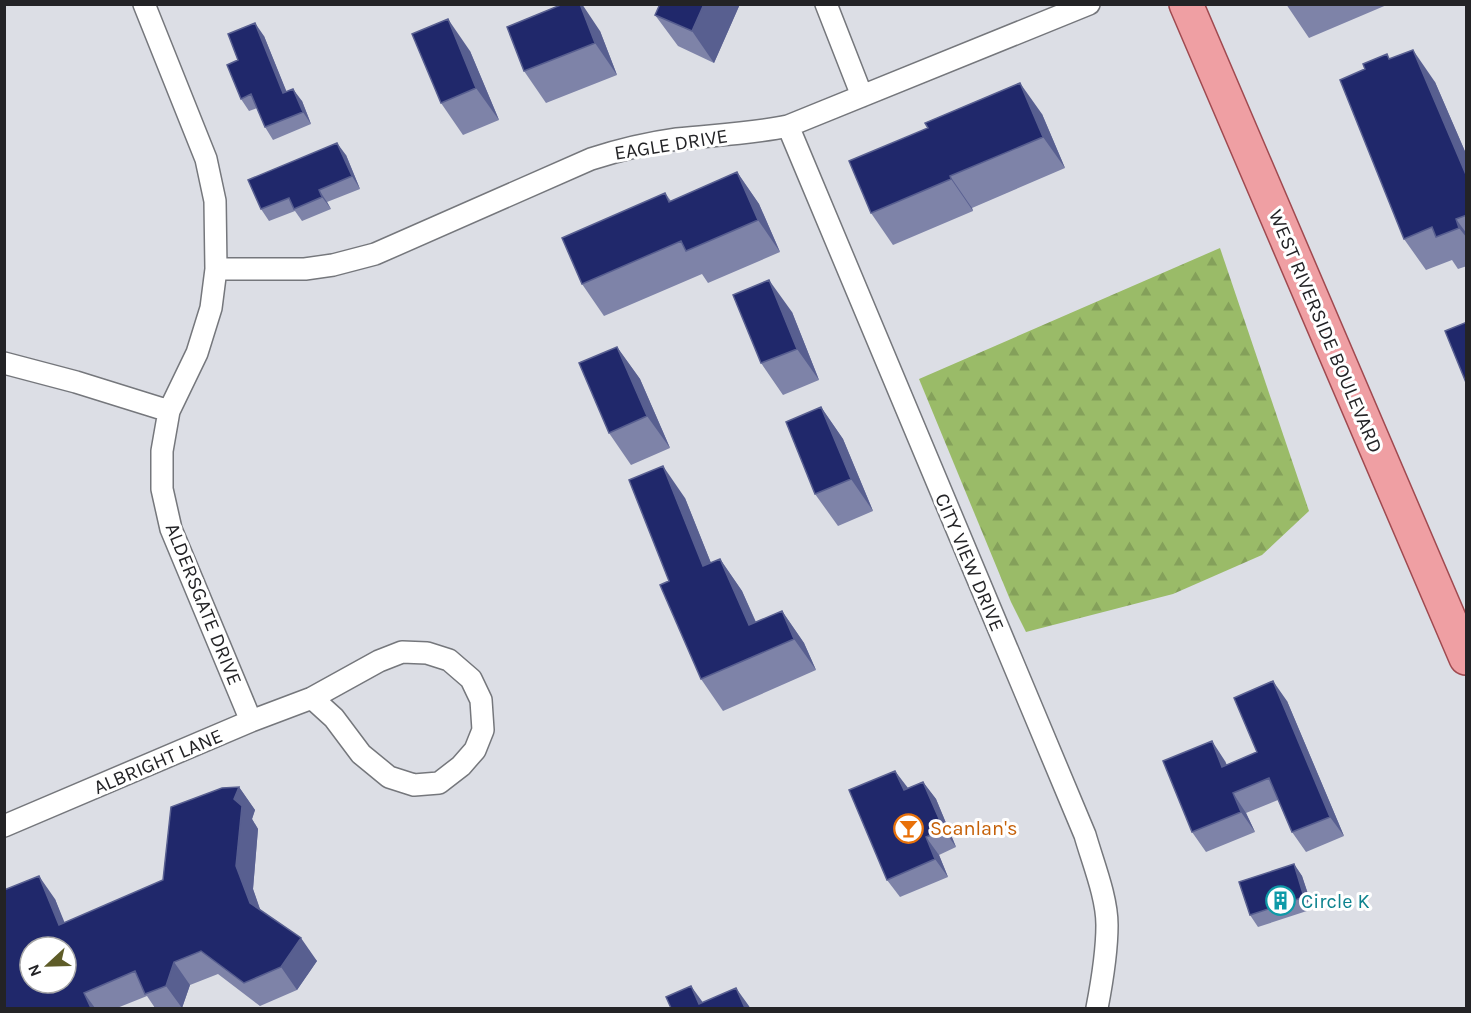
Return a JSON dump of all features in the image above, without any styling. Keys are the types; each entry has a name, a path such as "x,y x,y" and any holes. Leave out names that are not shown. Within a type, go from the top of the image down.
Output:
{"main road":[{"name":"WEST RIVERSIDE BOULEVARD","path":"1186,4 1467,658"}],"street":[{"name":"ALDERSGATE DRIVE","path":"144,4 206,159 215,201 216,269 211,308 196,353 169,411 162,461 162,489 171,529 251,721"},
{"path":"826,4 862,96"},
{"name":"EAGLE DRIVE","path":"216,269 305,269 333,265 375,254 591,159 622,149 676,139 761,132 788,126 1089,4"},
{"name":"CITY VIEW DRIVE","path":"788,126 1085,835 1100,885 1107,924 1097,1008"},
{"path":"4,363 76,382 169,411"},
{"name":"ALBRIGHT LANE","path":"4,826 251,721 312,698 402,652 427,652 449,660 471,679 481,700 483,730 475,750 461,766 439,783 414,785 389,777 361,754 334,718 312,698"}],"green space":[{"path":"1220,248 1309,511 1262,555 1173,594 1026,632 1011,602 919,379"}],"building":[{"path":"563,4 580,4 595,43 524,71 507,27"},
{"path":"660,4 704,4 692,31 655,15"},
{"path":"448,19 476,88 441,103 412,34"},
{"path":"255,23 283,93 293,89 303,112 265,127 251,94 241,99 227,65 238,60 228,34"},
{"path":"1413,50 1467,177 1467,215 1456,219 1459,228 1436,237 1432,227 1404,239 1340,80 1365,69 1363,64 1387,54 1389,59"},
{"path":"1020,83 1043,137 950,176 951,179 871,213 849,161 928,128 925,123"},
{"path":"337,143 352,176 319,190 322,197 294,209 289,198 261,209 248,180"},
{"path":"737,172 758,220 686,251 681,241 582,284 562,238 665,193 669,202"},
{"path":"769,280 797,349 761,363 733,295"},
{"path":"1467,322 1467,385 1445,331"},
{"path":"617,347 647,416 609,433 579,363"},
{"path":"821,407 851,479 815,494 786,422"},
{"path":"663,466 703,566 720,559 749,625 782,611 794,639 701,679 660,585 669,581 629,480"},
{"path":"1273,681 1330,817 1292,832 1269,778 1233,793 1241,812 1192,832 1163,761 1212,741 1222,767 1257,752 1234,698"},
{"name":"Scanlan's","path":"895,771 904,790 923,782 944,830 926,837 935,859 887,880 849,790"},
{"path":"239,787 234,799 242,806 236,866 250,903 301,938 281,967 244,983 201,951 174,962 166,986 145,994 135,971 84,993 91,1008 4,1008 4,890 39,876 59,925 163,880 171,807 222,788"},
{"path":"1294,864 1304,897 1250,915 1239,882"},
{"path":"691,986 699,1004 736,988 745,1008 671,1008 666,997"}],"place":[{"name":"Scanlan's","path":"909,828"},
{"name":"Circle K","path":"1280,901"}]}
